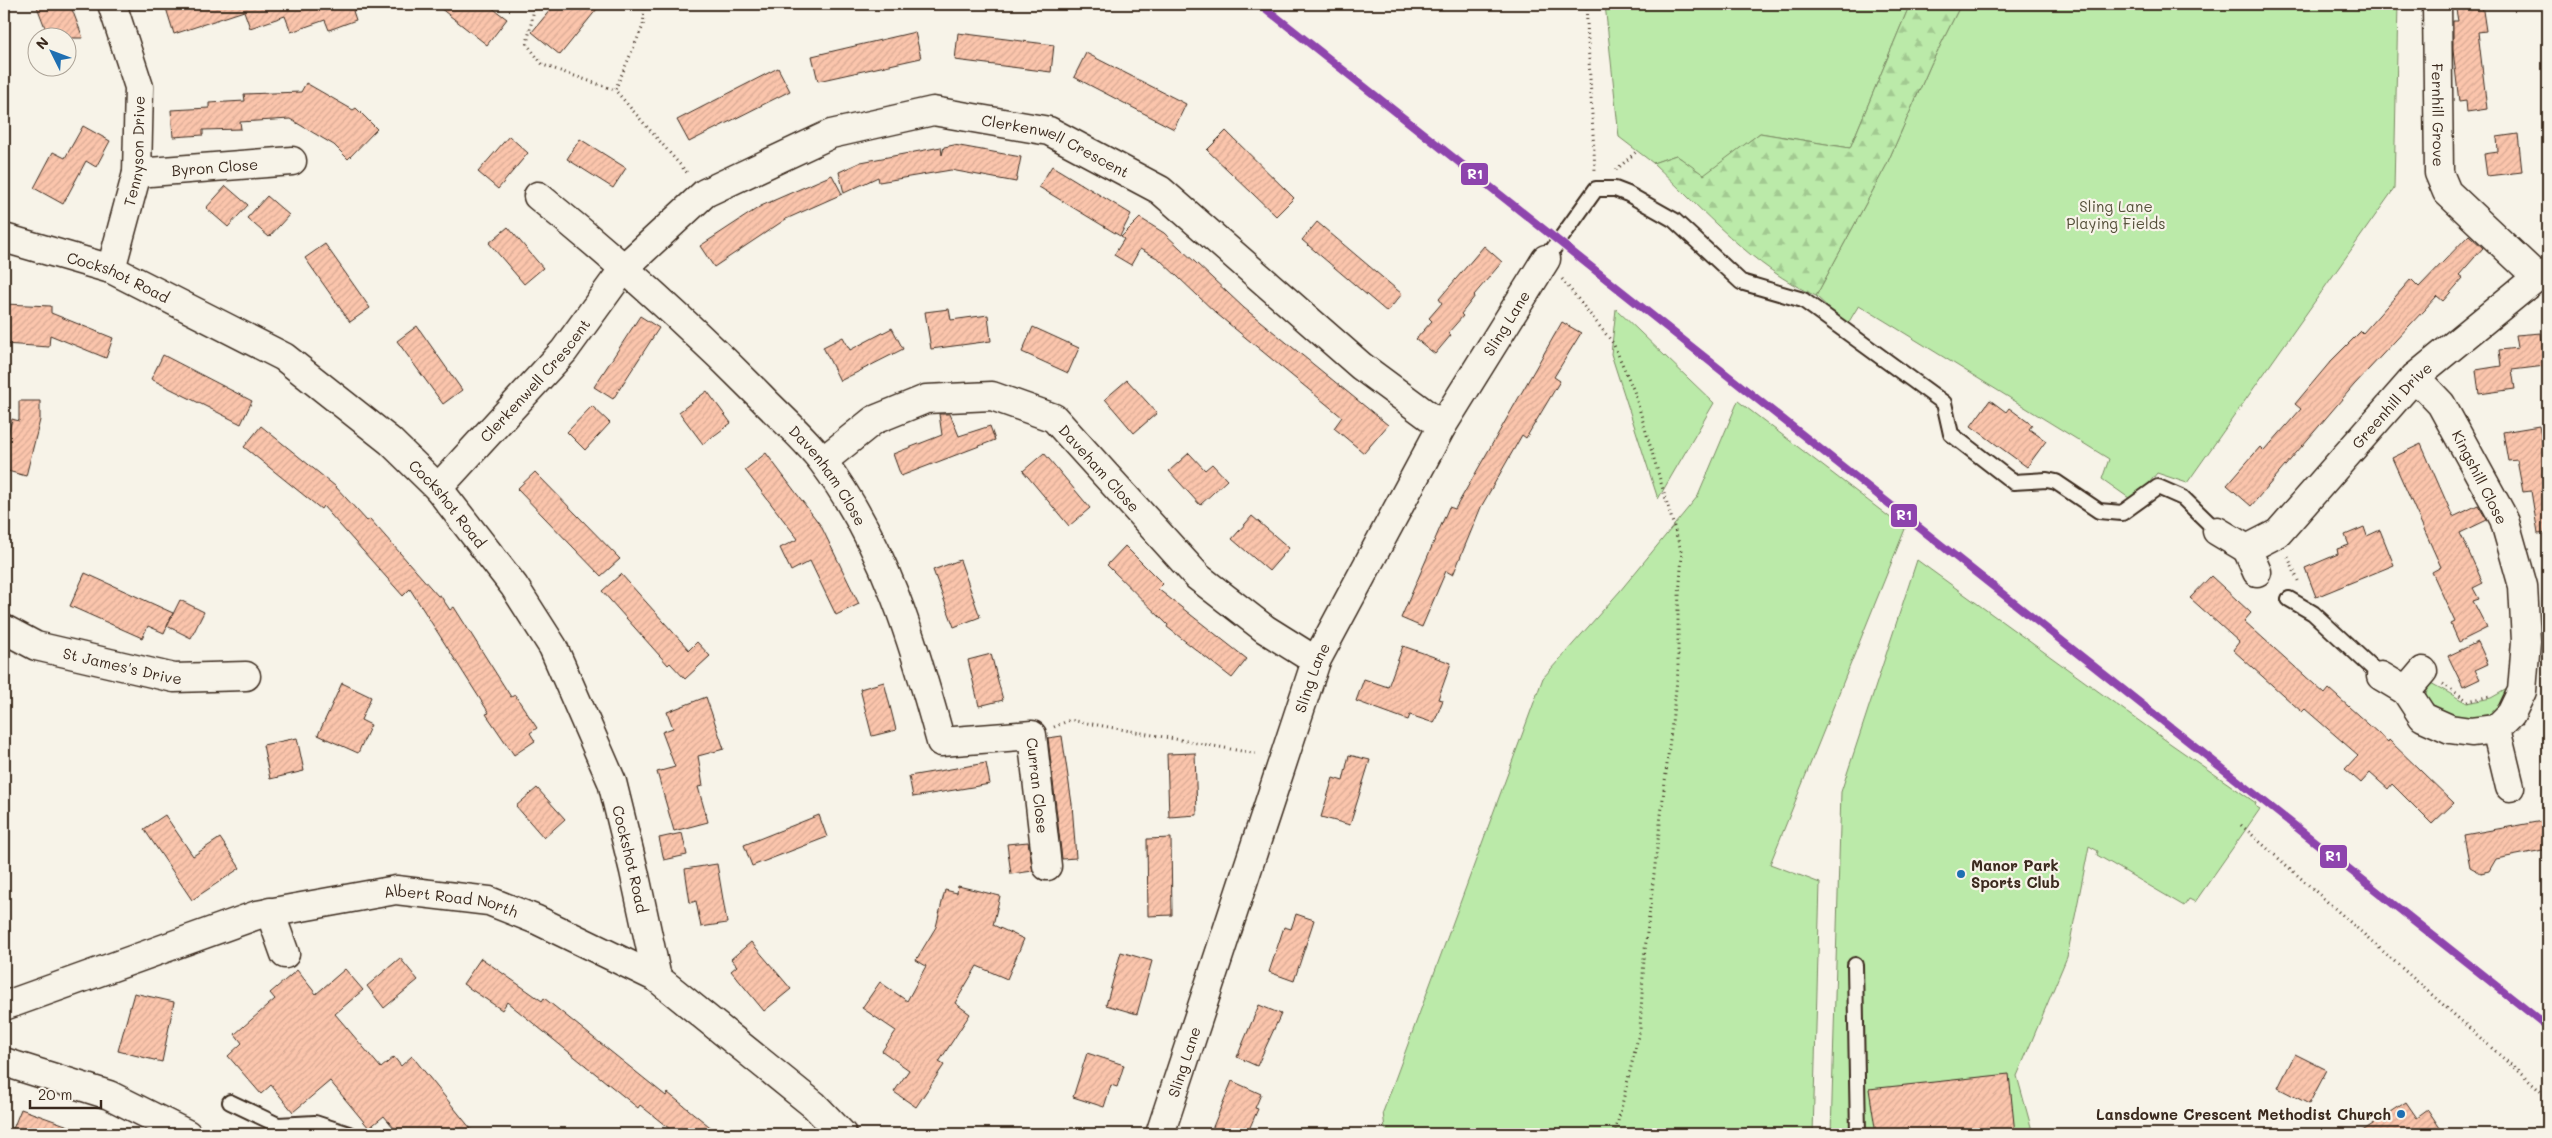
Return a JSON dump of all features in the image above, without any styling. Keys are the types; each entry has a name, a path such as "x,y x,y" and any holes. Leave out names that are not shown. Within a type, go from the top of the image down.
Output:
{"street":[{"name":"Tennyson Drive","path":"111,269 137,173 139,87 112,4"},
{"name":"Fernhill Grove","path":"2437,4 2439,173 2447,192 2543,275"},
{"name":"Clerkenwell Crescent","path":"438,488 564,351 625,266 705,193 831,134 932,111 1050,131 1160,190 1361,366 1442,426"},
{"name":"Byron Close","path":"137,173 292,161"},
{"path":"538,196 625,266"},
{"name":"Cockshot Road","path":"4,238 111,269 284,357 390,440 438,488 514,586 553,647 612,782 634,871 657,978"},
{"name":"Sling Lane","path":"1160,1134 1316,661 1442,426 1546,259"},
{"name":"Davenham Close","path":"625,266 730,366 822,461 857,516 890,578 917,654 941,742"},
{"name":"Greenhill Drive","path":"2217,531 2252,561 2415,377 2543,275"},
{"name":"Kingshill Close","path":"2415,377 2441,404 2504,519 2523,586 2526,641 2522,691 2511,714 2496,729"},
{"name":"Daveham Close","path":"822,461 874,420 926,399 992,396 1054,418 1198,577 1265,629 1316,661"},
{"name":"St James's Drive","path":"4,629 36,646 174,678 246,676"},
{"path":"2381,676 2414,681 2423,717 2450,729 2471,732 2496,729 2510,787"},
{"name":"Curran Close","path":"941,742 1032,736 1047,866"},
{"name":"Albert Road North","path":"4,1006 257,915 270,912 396,890 489,900 537,920 657,978 814,1106 842,1134"},
{"path":"270,912 285,954"},
{"path":"4,1062 109,1095 187,1134"}],"lane":[{"path":"1546,259 1602,189 1628,194 1674,220 1741,282 1803,300 1944,403 1951,434 2013,482 2047,480 2056,482 2099,511 2122,513 2158,487 2183,498 2217,531"},
{"path":"2288,599 2313,613 2381,676"},
{"path":"1855,965 1858,1134"},
{"path":"230,1102 278,1125 316,1123 349,1134"}],"path":[{"path":"535,4 527,44 543,65 615,90 705,193"},
{"path":"615,90 643,26 645,4"},
{"path":"1586,4 1602,189"},
{"path":"1546,259 1613,343 1634,391 1682,554 1678,610 1678,672 1644,958 1640,1029 1615,1134"},
{"path":"2278,533 2313,613"},
{"path":"2414,681 2468,701 2491,696 2523,676"},
{"path":"1032,736 1070,720 1283,758"},
{"path":"2241,825 2448,1006 2548,1098"}],"green space":[{"path":"1605,4 1910,4 1850,148 1760,133 1704,176 1676,155 1653,163 1619,137"},
{"path":"1910,4 1961,4 1931,64 1886,166 1816,296 1771,270 1750,254 1653,163 1676,155 1704,175 1760,133 1850,148"},
{"name":"Sling Lane Playing Fields","path":"1961,4 2398,4 2394,189 2187,483 2157,473 2146,487 2129,498 2102,479 2109,459 1859,305 1847,325 1816,296 1886,166 1931,64"},
{"path":"1616,309 1714,403 1658,499 1611,354"},
{"path":"1738,401 1905,529 1770,864 1820,883 1813,1134 1395,1134 1385,1129 1383,1112 1543,678 1620,591 1698,496"},
{"name":"Manor Park Sports Club","path":"1917,560 2171,744 2256,803 2255,806 2260,809 2195,902 2189,899 2184,906 2097,855 2098,851 2089,846 2067,957 2017,1076 2033,1134 1831,1134 1841,792"},
{"path":"2429,682 2467,703 2491,698 2507,689 2507,692 2490,714 2482,718 2462,718 2441,710 2425,698"}],"building":[{"path":"36,4 70,4 83,38 78,38 78,28 45,28"},
{"path":"180,4 364,4 365,7 353,11 356,20 329,30 325,20 291,32 285,16 250,28 244,11 174,34 166,8"},
{"path":"435,4 487,4 507,19 487,45"},
{"path":"555,4 601,4 560,55 532,32"},
{"path":"2455,4 2482,4 2486,31 2478,32 2487,109 2467,112 2466,101 2459,102 2453,50 2453,21 2458,21"},
{"path":"915,32 921,58 818,81 812,56"},
{"path":"958,33 1054,45 1051,72 955,60"},
{"path":"1086,53 1186,104 1174,129 1074,77"},
{"path":"778,68 790,91 689,142 677,120"},
{"path":"306,83 353,110 356,108 377,129 348,159 334,145 290,119 240,122 241,129 203,130 203,135 173,137 171,110 209,108 209,103 245,101 244,94 301,92"},
{"path":"83,126 110,141 96,167 86,161 63,204 34,188 53,152 65,158"},
{"path":"1226,131 1294,198 1276,216 1207,150"},
{"path":"2518,134 2522,172 2487,176 2484,154 2498,152 2497,137"},
{"path":"509,136 528,153 498,189 478,172"},
{"path":"580,139 626,168 613,188 567,159"},
{"path":"954,145 1021,157 1016,182 951,170 879,182 878,177 844,193 839,172 861,162 941,147 942,155 944,147"},
{"path":"1052,166 1131,214 1120,236 1039,187"},
{"path":"832,175 842,194 786,219 714,267 700,246 761,206"},
{"path":"226,186 248,205 228,227 206,208"},
{"path":"267,196 289,215 269,237 247,218"},
{"path":"1140,218 1164,233 1244,308 1388,425 1364,453 1334,428 1342,417 1217,314 1159,259 1140,249 1131,265 1114,255 1124,239 1121,237"},
{"path":"1317,222 1402,294 1387,312 1302,240"},
{"path":"508,227 543,268 524,284 489,243"},
{"path":"2469,235 2483,248 2459,275 2463,278 2443,301 2437,296 2354,385 2251,506 2227,485 2260,447 2264,451 2301,409 2295,404 2331,361 2361,331 2363,333 2411,279 2419,287"},
{"path":"325,244 370,308 350,322 305,258"},
{"path":"1484,246 1502,262 1474,295 1461,314 1463,316 1448,333 1451,335 1435,354 1416,339 1432,321 1429,318 1442,303 1439,299"},
{"path":"4,304 51,306 51,313 113,338 106,358 50,335 49,347 4,344"},
{"path":"949,309 951,320 988,315 991,341 931,349 925,312"},
{"path":"640,316 659,328 613,399 594,387"},
{"path":"1562,322 1581,333 1554,377 1560,381 1526,438 1522,435 1481,507 1453,575 1446,571 1422,627 1401,618 1449,507 1455,509"},
{"path":"417,326 462,390 443,404 397,341"},
{"path":"1033,327 1079,348 1068,373 1022,352"},
{"path":"892,328 903,349 840,381 823,347 843,337 850,350"},
{"path":"2541,333 2545,366 2512,370 2515,389 2479,394 2476,370 2501,366 2499,350 2518,348 2516,335"},
{"path":"163,355 252,401 241,424 151,379"},
{"path":"1127,380 1157,413 1134,433 1105,399"},
{"path":"707,391 731,423 703,444 679,412"},
{"path":"1990,400 2006,412 2009,408 2032,425 2029,429 2046,441 2027,467 1971,426"},
{"path":"19,401 40,401 40,420 26,476 4,470 4,450 12,419 19,421"},
{"path":"592,406 610,423 585,450 567,432"},
{"path":"939,414 950,414 959,436 990,426 995,440 901,476 893,454 942,435"},
{"path":"261,426 335,486 367,521 370,519 438,596 440,595 450,610 454,607 511,697 515,695 537,728 530,733 535,741 514,755 486,714 489,713 410,589 403,596 323,506 321,509 244,447"},
{"path":"2539,426 2543,448 2548,447 2548,533 2538,534 2531,491 2523,492 2517,460 2508,461 2503,432"},
{"path":"2421,444 2453,517 2478,505 2487,520 2460,533 2483,583 2473,588 2479,599 2473,601 2487,628 2459,642 2451,624 2455,622 2432,572 2441,567 2392,458"},
{"path":"766,453 821,526 859,604 836,615 810,561 791,571 780,548 798,539 745,470"},
{"path":"1044,453 1090,508 1069,526 1023,471"},
{"path":"1189,453 1205,470 1212,464 1227,480 1200,505 1169,471"},
{"path":"535,472 620,559 601,576 517,489"},
{"path":"1252,516 1289,548 1269,571 1232,539"},
{"path":"2364,527 2367,536 2380,530 2394,565 2316,597 2305,568 2338,554 2337,549 2349,545 2345,535"},
{"path":"1125,546 1163,584 1158,589 1247,659 1232,678 1167,627 1168,625 1107,565"},
{"path":"960,560 980,617 954,627 933,570"},
{"path":"85,573 173,613 164,633 148,626 142,638 70,606"},
{"path":"621,574 689,650 697,642 710,656 685,679 670,663 668,665 602,591"},
{"path":"2211,576 2251,613 2244,621 2325,694 2329,689 2388,742 2389,740 2454,803 2432,824 2392,784 2388,789 2370,773 2361,783 2345,769 2358,755 2305,709 2302,712 2233,650 2239,642 2190,598"},
{"path":"180,600 204,612 191,638 167,626"},
{"path":"2478,642 2488,664 2475,670 2480,679 2463,687 2448,656"},
{"path":"1403,646 1451,663 1438,699 1443,700 1434,723 1410,715 1408,720 1356,701 1364,679 1388,687"},
{"path":"991,654 1003,700 979,706 968,660"},
{"path":"884,682 896,730 872,736 860,689"},
{"path":"342,683 371,697 361,720 371,725 358,753 318,735"},
{"path":"706,697 724,749 698,756 703,786 698,787 708,822 674,831 657,772 675,767 662,732 673,728 667,712"},
{"path":"1062,736 1072,804 1076,858 1062,859 1048,738"},
{"path":"297,738 304,771 270,779 263,745"},
{"path":"1195,753 1197,815 1169,817 1167,754"},
{"path":"1349,755 1370,760 1350,825 1321,817 1333,778 1343,781"},
{"path":"986,763 990,784 913,797 909,776"},
{"path":"537,788 565,819 544,838 516,806"},
{"path":"165,815 193,856 220,838 240,868 192,900 144,829"},
{"path":"819,815 827,837 752,866 744,845"},
{"path":"2548,820 2548,849 2496,859 2489,871 2481,873 2470,867 2464,835"},
{"path":"682,833 687,855 664,860 659,838"},
{"path":"1171,838 1172,915 1148,916 1147,839"},
{"path":"1028,842 1033,871 1011,874 1007,844"},
{"path":"717,864 727,923 701,927 696,901 690,903 685,869"},
{"path":"958,886 1000,896 993,925 1024,939 1007,979 977,966 955,1003 970,1014 939,1062 944,1065 916,1107 894,1092 909,1070 882,1051 896,1031 862,1008 880,982 907,1001 926,966 916,960 936,927 945,890 957,893"},
{"path":"1296,914 1314,920 1294,981 1269,972 1284,927 1291,929"},
{"path":"751,942 791,989 764,1011 731,971 737,966 731,959"},
{"path":"1121,952 1152,961 1137,1014 1106,1005"},
{"path":"400,958 418,980 384,1008 367,986"},
{"path":"481,958 542,1001 544,998 666,1096 668,1093 719,1134 676,1134 640,1105 638,1108 507,1002 502,1010 463,984"},
{"path":"345,969 363,990 335,1014 381,1068 394,1057 401,1066 412,1056 475,1134 399,1134 384,1116 369,1128 330,1081 293,1112 271,1085 261,1094 228,1056 242,1043 235,1034 275,999 270,993 297,970 316,994"},
{"path":"134,993 174,1002 162,1062 118,1051"},
{"path":"1259,1005 1281,1014 1257,1066 1237,1057"},
{"path":"1087,1053 1124,1065 1117,1087 1111,1085 1104,1107 1073,1097"},
{"path":"2295,1054 2327,1070 2309,1104 2278,1088"},
{"path":"2009,1074 2015,1134 1876,1134 1869,1089"},
{"path":"1232,1081 1261,1094 1255,1108 1258,1109 1247,1134 1210,1134"},
{"name":"Lansdowne Crescent Methodist Church","path":"2406,1102 2417,1118 2428,1110 2444,1134 2358,1134"},
{"path":"21,1109 85,1132 84,1134 11,1134"}],"transit line":[{"name":"R1","path":"1260,4 2548,1027"}],"place":[{"name":"Manor Park Sports Club","path":"1961,874"},
{"name":"Lansdowne Crescent Methodist Church","path":"2401,1114"}]}
